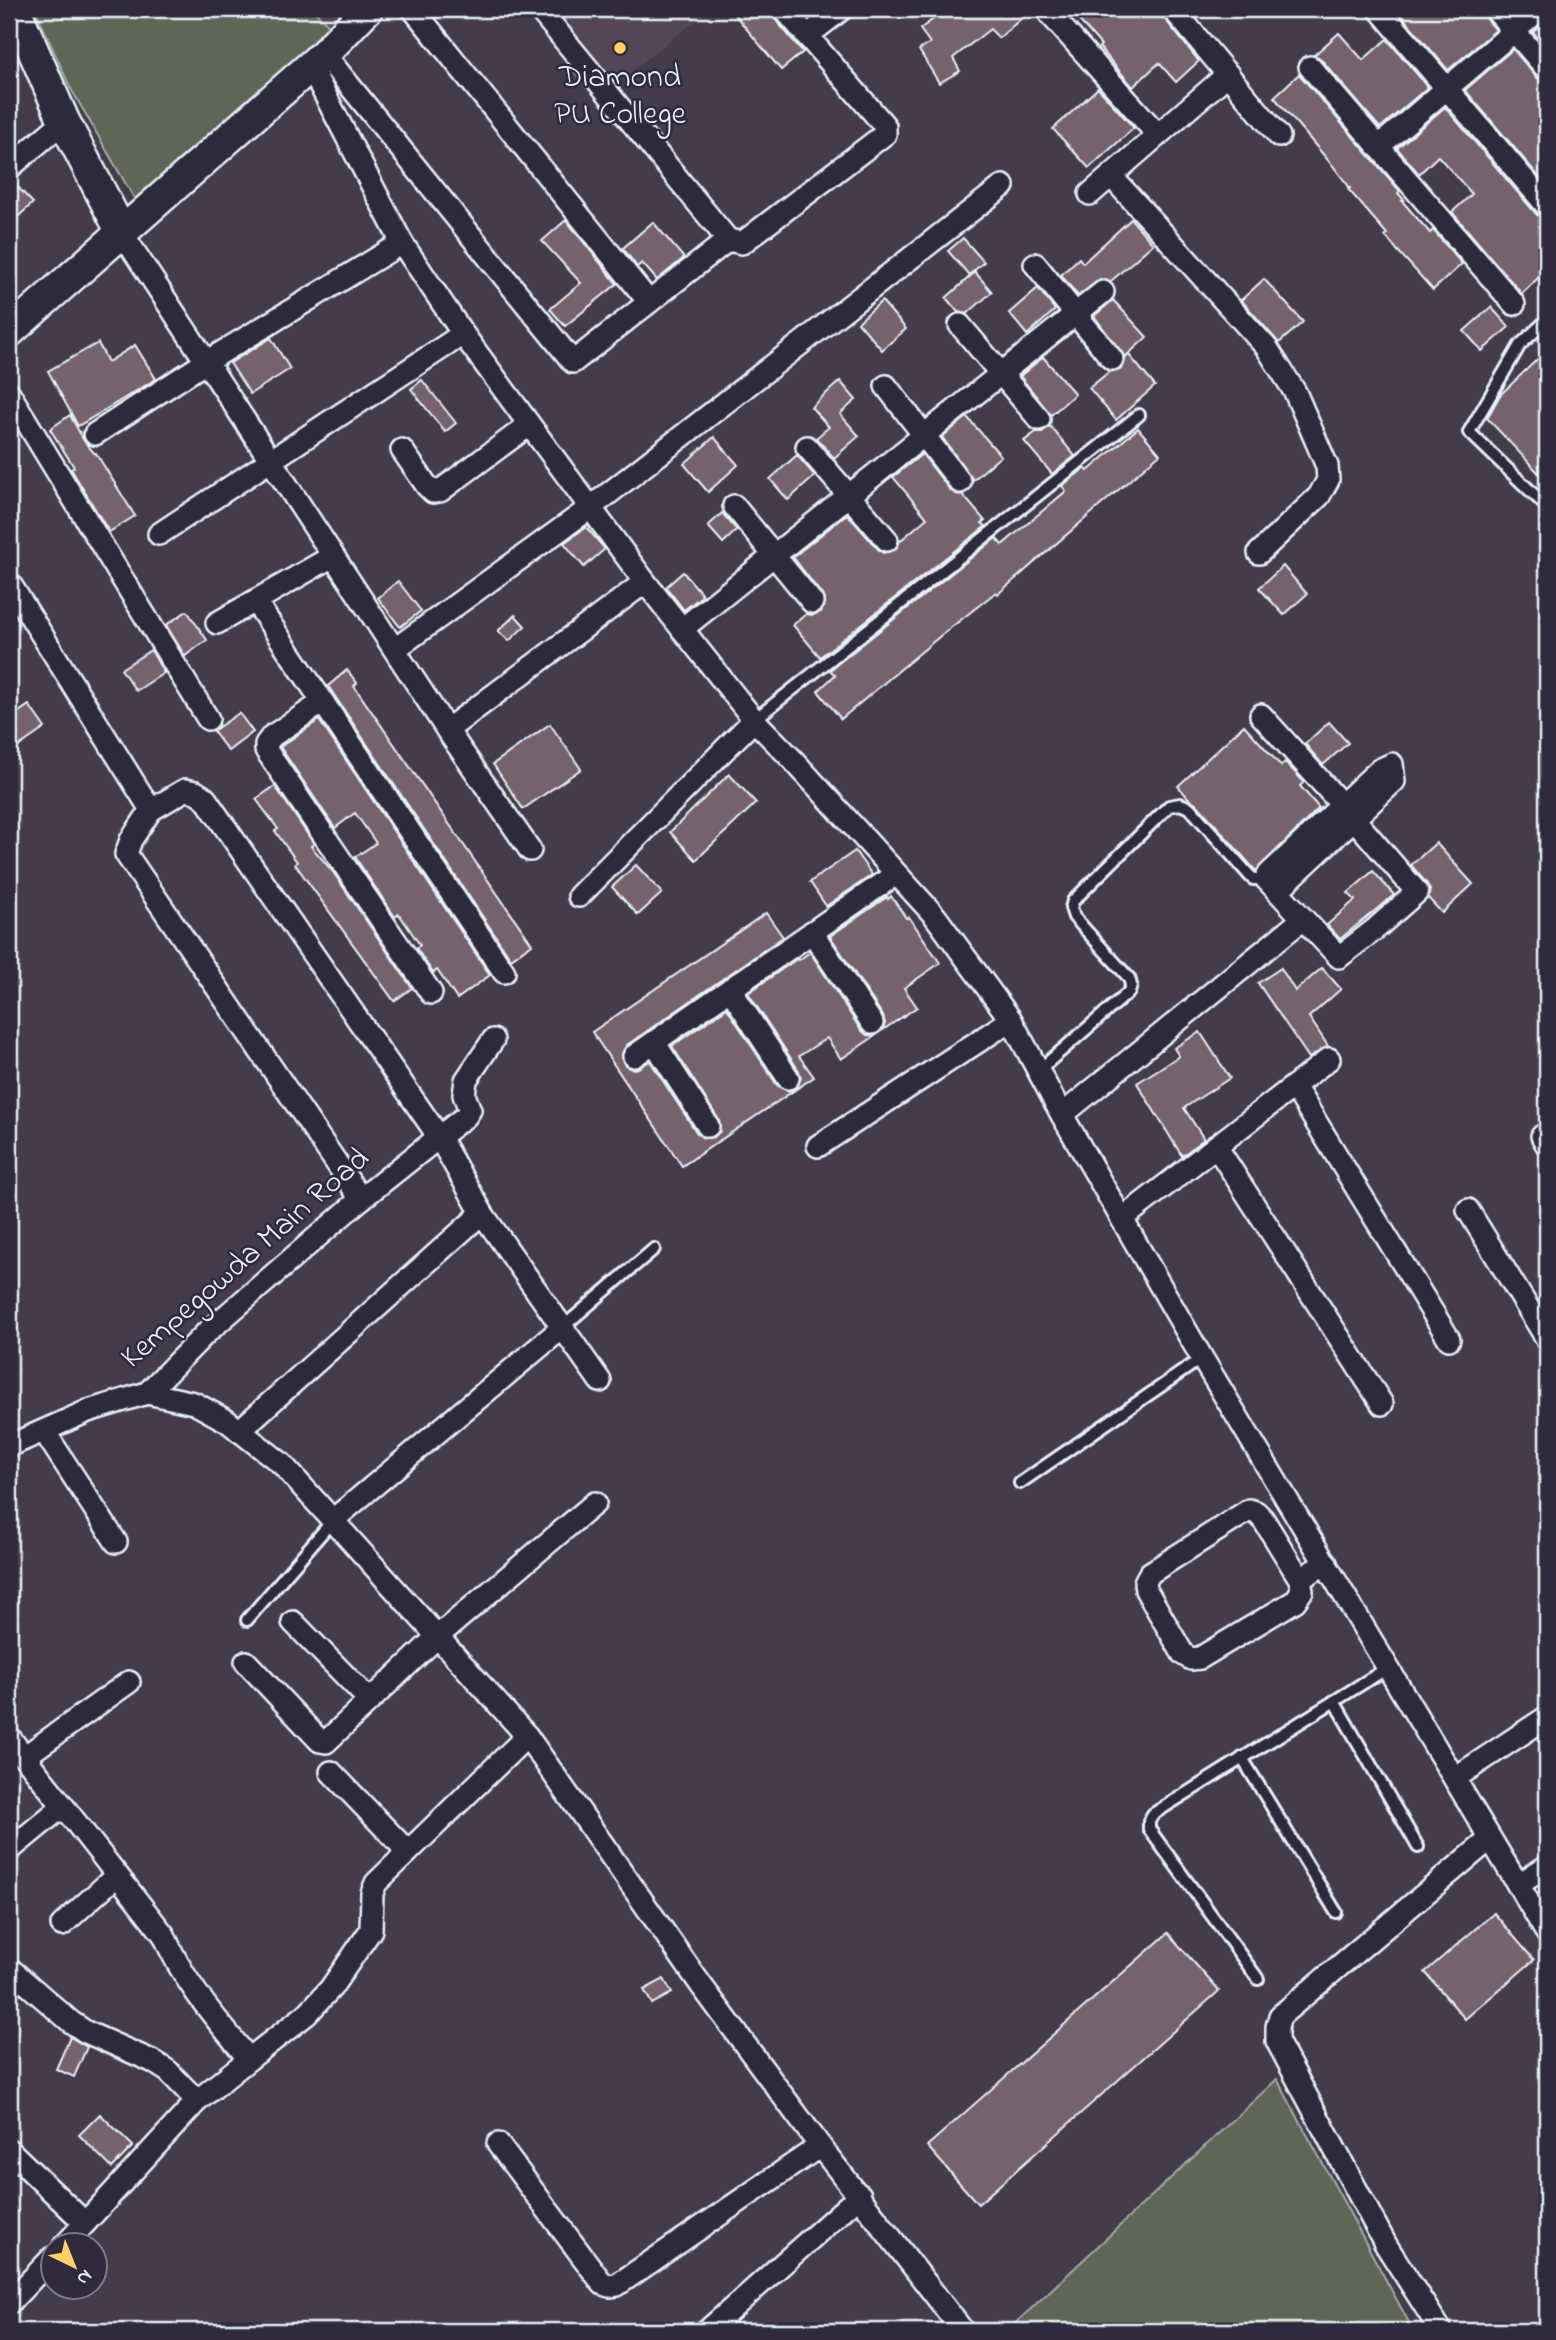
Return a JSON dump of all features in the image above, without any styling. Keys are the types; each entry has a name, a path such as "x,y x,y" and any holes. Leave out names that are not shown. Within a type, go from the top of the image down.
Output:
{"main road":[{"path":"9,332 317,60 368,9"},
{"path":"15,27 122,233"}],"street":[{"path":"413,9 649,302"},
{"path":"538,9 728,240 742,243 885,134 885,126 784,9"},
{"path":"807,36 842,9"},
{"path":"1048,9 1158,135"},
{"path":"1173,9 1279,136"},
{"path":"1379,9 1547,206"},
{"path":"1495,9 1547,69"},
{"path":"1378,147 1539,9"},
{"path":"317,60 402,243 463,334 645,582 754,720 935,916 1011,1020 1062,1115 1202,1358 1547,1933"},
{"path":"317,60 573,362 728,240"},
{"path":"1310,67 1514,304"},
{"path":"1090,194 1228,74"},
{"path":"9,168 64,121"},
{"path":"1111,176 1267,348 1295,392 1327,466 1328,480 1319,496 1259,553"},
{"path":"395,649 590,508 1003,186"},
{"path":"122,233 447,730 530,850"},
{"path":"95,434 206,362 402,243"},
{"path":"1035,264 1112,359"},
{"path":"682,629 1103,292"},
{"path":"960,325 1039,419"},
{"path":"159,534 463,334"},
{"path":"886,386 960,482"},
{"path":"9,393 208,719"},
{"path":"402,450 427,486 433,492 440,491 529,425"},
{"path":"807,447 887,540"},
{"path":"734,506 812,602"},
{"path":"217,623 334,556"},
{"path":"9,582 151,810"},
{"path":"447,730 645,582"},
{"path":"255,601 504,972"},
{"path":"323,702 272,736 266,744 266,750 431,993"},
{"path":"1261,715 1348,812 1418,892 1339,957 1272,885 1348,812"},
{"path":"579,897 754,720"},
{"path":"361,1199 126,854 131,840 151,810 186,790 205,798 439,1137 482,1213 600,1381"},
{"path":"634,1056 896,874"},
{"path":"1062,1115 1303,919"},
{"path":"813,932 872,1023"},
{"path":"730,989 788,1078"},
{"path":"818,1146 1011,1020"},
{"name":"Kempegowda Main Road","path":"9,1446 88,1411 147,1393 206,1333 361,1199 466,1116 470,1110 464,1095 466,1080 493,1040"},
{"path":"654,1042 708,1126"},
{"path":"1122,1219 1329,1059"},
{"path":"1294,1086 1449,1339"},
{"path":"1216,1146 1382,1404"},
{"path":"1468,1210 1547,1339"},
{"path":"239,1431 482,1213"},
{"path":"333,1520 562,1327"},
{"path":"147,1393 194,1403 227,1421 282,1464 527,1736 701,1985 820,2146 860,2195 956,2328"},
{"path":"44,1431 116,1542"},
{"path":"246,1662 320,1741 331,1740 369,1700 438,1636 596,1503"},
{"path":"1249,1510 1256,1512 1263,1519 1300,1579 1302,1591 1295,1601 1200,1658 1191,1659 1183,1654 1146,1590 1145,1582 1150,1573 1249,1510"},
{"path":"1300,1579 1326,1563"},
{"path":"293,1622 369,1700"},
{"path":"24,1757 129,1682"},
{"path":"1455,1778 1547,1717"},
{"path":"76,2232 197,2101 307,2014 331,1988 371,1930 372,1893 376,1884 527,1736"},
{"path":"9,1737 164,1935 173,1957 194,1990 249,2059"},
{"path":"331,1772 408,1852"},
{"path":"12,1848 62,1806"},
{"path":"1441,2331 1386,2245 1277,2041 1277,2027 1280,2015 1490,1839"},
{"path":"1518,1885 1547,1866"},
{"path":"62,1925 117,1875"},
{"path":"9,1968 71,2022 86,2032 152,2061 168,2071 197,2101"},
{"path":"498,2144 603,2284 609,2286 617,2285 820,2146"},
{"path":"9,2150 85,2223"},
{"path":"707,2331 860,2195"},
{"path":"9,2304 38,2273"}],"lane":[{"path":"1547,320 1520,345 1469,432 1547,507"},
{"path":"754,720 1139,415"},
{"path":"1038,1071 1129,992 1129,978 1074,917 1071,908 1073,901 1170,806 1180,804 1189,808 1253,879 1272,885"},
{"path":"562,1327 654,1249"},
{"path":"1020,1483 1202,1358"},
{"path":"247,1620 333,1520"},
{"path":"1258,1979 1149,1829 1149,1821 1153,1814 1389,1667"},
{"path":"1334,1701 1418,1847"},
{"path":"1242,1758 1336,1912"}],"shaded area":[{"path":"312,9 350,9 332,28"},
{"name":"Diamond PU College","path":"548,9 710,9 612,87"}],"green space":[{"path":"35,9 312,9 332,28 138,205 70,87"},
{"path":"1277,2079 1412,2328 1395,2331 1007,2331"}],"building":[{"path":"730,9 771,9 774,18 803,52 781,70"},
{"path":"947,9 1016,9 1023,17 999,38 990,29 953,58 960,71 939,83 919,50 930,43 920,29"},
{"path":"1069,9 1159,9 1199,61 1176,82 1159,63 1133,87"},
{"path":"1396,9 1482,9 1496,30 1448,70"},
{"path":"1547,20 1547,49 1533,32"},
{"path":"1339,33 1363,60 1387,39 1428,87 1380,128 1320,58 1314,55"},
{"path":"1513,49 1537,78 1547,82 1547,186 1465,90"},
{"path":"1299,74 1400,191 1398,193 1404,200 1402,201 1430,233 1433,230 1462,264 1433,290 1385,236 1387,234 1348,189 1350,188 1333,166 1274,97"},
{"path":"1098,88 1134,128 1089,168 1053,129"},
{"path":"1445,107 1537,215 1547,219 1547,269 1522,294 1452,212 1472,194 1438,156 1419,174 1397,148"},
{"path":"9,181 33,203 9,225"},
{"path":"1131,219 1153,244 1110,282 1100,279 1078,296 1061,275 1079,258 1083,263"},
{"path":"566,220 617,284 565,326 550,309 581,283 542,241"},
{"path":"653,222 684,258 657,280 642,263 637,267 623,248"},
{"path":"963,238 984,262 969,275 948,251"},
{"path":"975,272 992,292 967,314 958,312 946,298"},
{"path":"1264,279 1303,322 1279,343 1241,300"},
{"path":"1038,288 1055,310 1027,335 1009,313"},
{"path":"1113,300 1147,337 1125,357 1094,316"},
{"path":"882,301 906,329 882,350 858,322"},
{"path":"1491,307 1509,327 1482,351 1464,331"},
{"path":"271,338 290,369 250,394 230,363"},
{"path":"98,343 108,362 135,345 156,379 78,426 48,371"},
{"path":"1547,350 1547,482 1487,418 1500,395"},
{"path":"1129,355 1155,386 1116,420 1089,388 1109,372 1121,369"},
{"path":"1043,357 1075,394 1051,415 1020,376"},
{"path":"422,380 456,423 445,432 411,389"},
{"path":"840,381 856,400 840,414 859,436 834,458 816,438 829,427 811,407"},
{"path":"70,415 84,441 96,453 135,516 109,532 50,429"},
{"path":"967,417 1001,456 973,480 942,437"},
{"path":"1050,426 1075,456 1052,474 1024,441"},
{"path":"1138,428 1160,454 998,594 996,592 939,637 841,719 818,691 835,675 830,670 996,538 1002,545 1066,491 1062,486 1085,468 1088,471"},
{"path":"714,437 738,465 708,492 684,464"},
{"path":"922,454 950,490 963,495 985,521 982,523 986,526 820,657 793,625 806,614 821,612 825,599 793,557 847,514 883,553 895,550 900,541 927,518 893,477"},
{"path":"797,455 815,476 788,500 770,479"},
{"path":"722,513 737,530 723,543 708,526"},
{"path":"586,527 605,549 584,567 564,543"},
{"path":"1283,566 1307,594 1284,615 1259,588"},
{"path":"683,572 703,595 684,610 666,587"},
{"path":"398,581 421,611 400,627 378,598"},
{"path":"187,611 207,640 185,656 166,625"},
{"path":"515,615 525,626 509,641 498,631"},
{"path":"151,650 164,673 136,691 121,669"},
{"path":"347,670 357,683 354,686 532,944 511,959 328,686"},
{"path":"29,705 45,728 9,753 9,719"},
{"path":"239,713 253,732 228,751 213,731"},
{"path":"319,720 490,975 457,999 437,970 433,973 416,948 420,945 399,914 395,917 355,857 376,843 355,813 335,828 280,747"},
{"path":"1329,722 1348,743 1323,765 1305,744"},
{"path":"550,724 581,769 523,809 493,764"},
{"path":"1244,725 1281,766 1285,762 1304,782 1300,786 1319,808 1256,871 1178,786"},
{"path":"729,774 756,803 696,860 670,832"},
{"path":"275,786 314,844 311,846 333,872 412,988 394,1001 295,864 297,862 275,831 278,829 256,799"},
{"path":"1436,843 1473,884 1442,913 1428,898 1430,890 1427,884 1411,865"},
{"path":"855,851 872,875 826,906 810,882"},
{"path":"636,865 662,893 638,915 612,887"},
{"path":"1373,871 1394,895 1340,939 1327,925 1355,900 1348,893"},
{"path":"891,896 906,918 909,917 940,963 904,988 917,1007 883,1030 883,1016 830,936"},
{"path":"766,913 783,937 627,1045 621,1056 624,1064 636,1069 650,1061 697,1133 703,1138 714,1137 720,1131 719,1120 672,1046 727,1008 777,1085 788,1091 796,1089 801,1078 799,1071 748,993 810,952 861,1030 867,1035 875,1036 841,1059 827,1038 799,1056 814,1077 682,1166 592,1032"},
{"path":"1281,968 1295,991 1322,968 1341,989 1309,1017 1328,1046 1309,1058 1258,983"},
{"path":"1200,1032 1230,1078 1184,1108 1204,1139 1182,1156 1137,1083 1179,1056 1174,1048"},
{"path":"1494,1913 1534,1960 1465,2019 1425,1972"},
{"path":"1168,1933 1219,1991 978,2204 927,2146"},
{"path":"664,1979 672,1993 652,2004 644,1990"},
{"path":"70,2037 87,2047 74,2077 56,2069"},
{"path":"100,2114 133,2146 112,2168 79,2135"}],"place":[{"name":"Diamond PU College","path":"620,48"}]}
